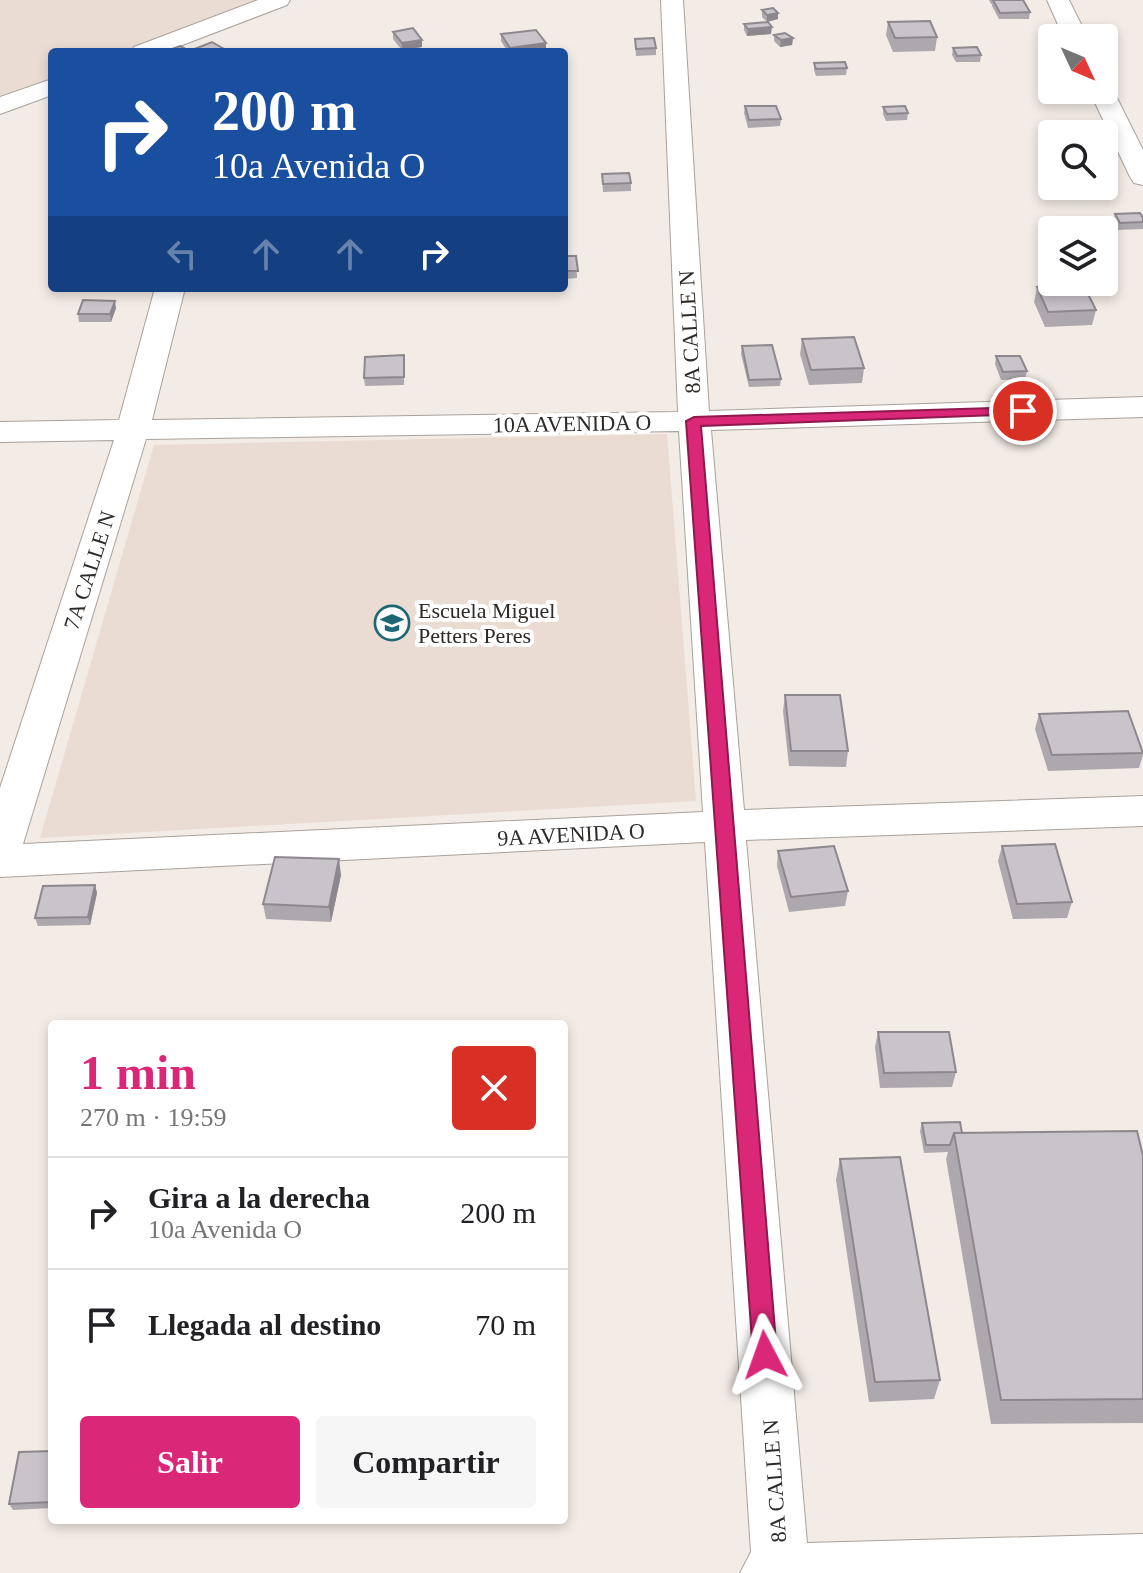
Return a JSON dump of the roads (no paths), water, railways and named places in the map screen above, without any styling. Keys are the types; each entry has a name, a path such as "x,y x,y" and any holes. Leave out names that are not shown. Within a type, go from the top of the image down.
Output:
{"street":[{"path":"153,48 279,0"},
{"name":"8A CALLE N","path":"672,0 694,421 781,1573"},
{"path":"1058,0 1069,24"},
{"path":"0,106 48,88"},
{"path":"1108,104 1143,177"},
{"name":"7A CALLE N","path":"0,851 133,430 169,292"},
{"name":"10A AVENIDA O","path":"0,432 694,421 1143,407"},
{"name":"9A AVENIDA O","path":"0,861 725,826 1143,811"},
{"path":"769,1573 1143,1562"}],"place":[{"name":"Escuela Miguel Petters Peres","path":"392,623"}]}
